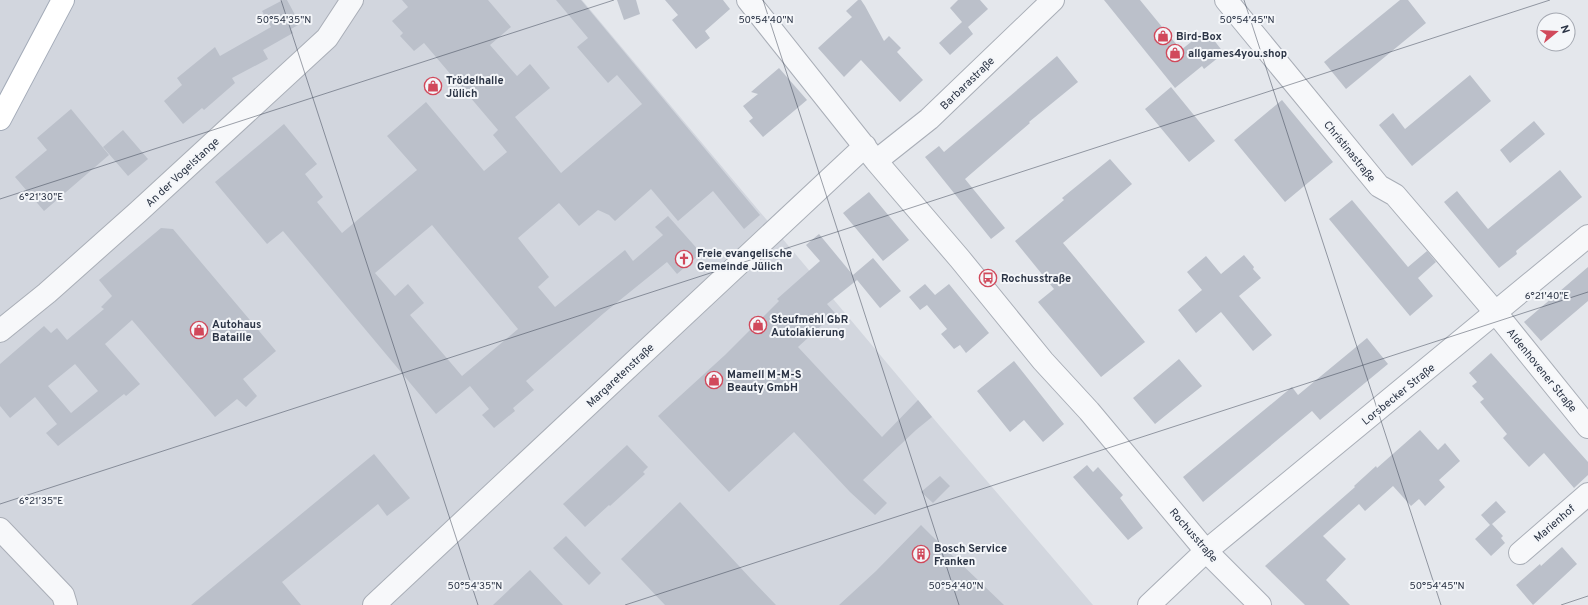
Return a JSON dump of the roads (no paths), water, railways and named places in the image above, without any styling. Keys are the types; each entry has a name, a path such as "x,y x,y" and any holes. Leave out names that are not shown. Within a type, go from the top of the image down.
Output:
{"main road":[{"path":"0,119 63,0"}],"street":[{"name":"An der Vogelstange","path":"0,331 47,293 138,212 328,38 352,0"},
{"name":"Rochusstraße","path":"748,0 871,153 1043,361 1089,411 1206,551 1260,605"},
{"name":"Barbarastraße","path":"871,153 929,119 1053,0"},
{"name":"Christinastraße","path":"1226,0 1379,186 1395,195 1496,313"},
{"name":"Margaretenstraße","path":"374,605 871,153"},
{"name":"Lorsbecker Straße","path":"1149,605 1206,551 1588,236"},
{"name":"Aldenhovener Straße","path":"1496,313 1588,428"},
{"name":"Marienhof","path":"1520,553 1588,494"},
{"path":"0,529 63,595 66,605"}],"place":[{"name":"Bird-Box","path":"1163,36"},
{"name":"allgames4you.shop","path":"1175,53"},
{"name":"Trödelhalle Jülich","path":"433,86"},
{"name":"Freie evangelische Gemeinde Jülich","path":"684,259"},
{"name":"Rochusstraße","path":"988,278"},
{"name":"Steufmehl GbR Autolakierung","path":"758,325"},
{"name":"Autohaus Bataille","path":"199,330"},
{"name":"Mamell M-M-S Beauty GmbH","path":"714,380"},
{"name":"Bosch Service Franken","path":"921,554"}]}
